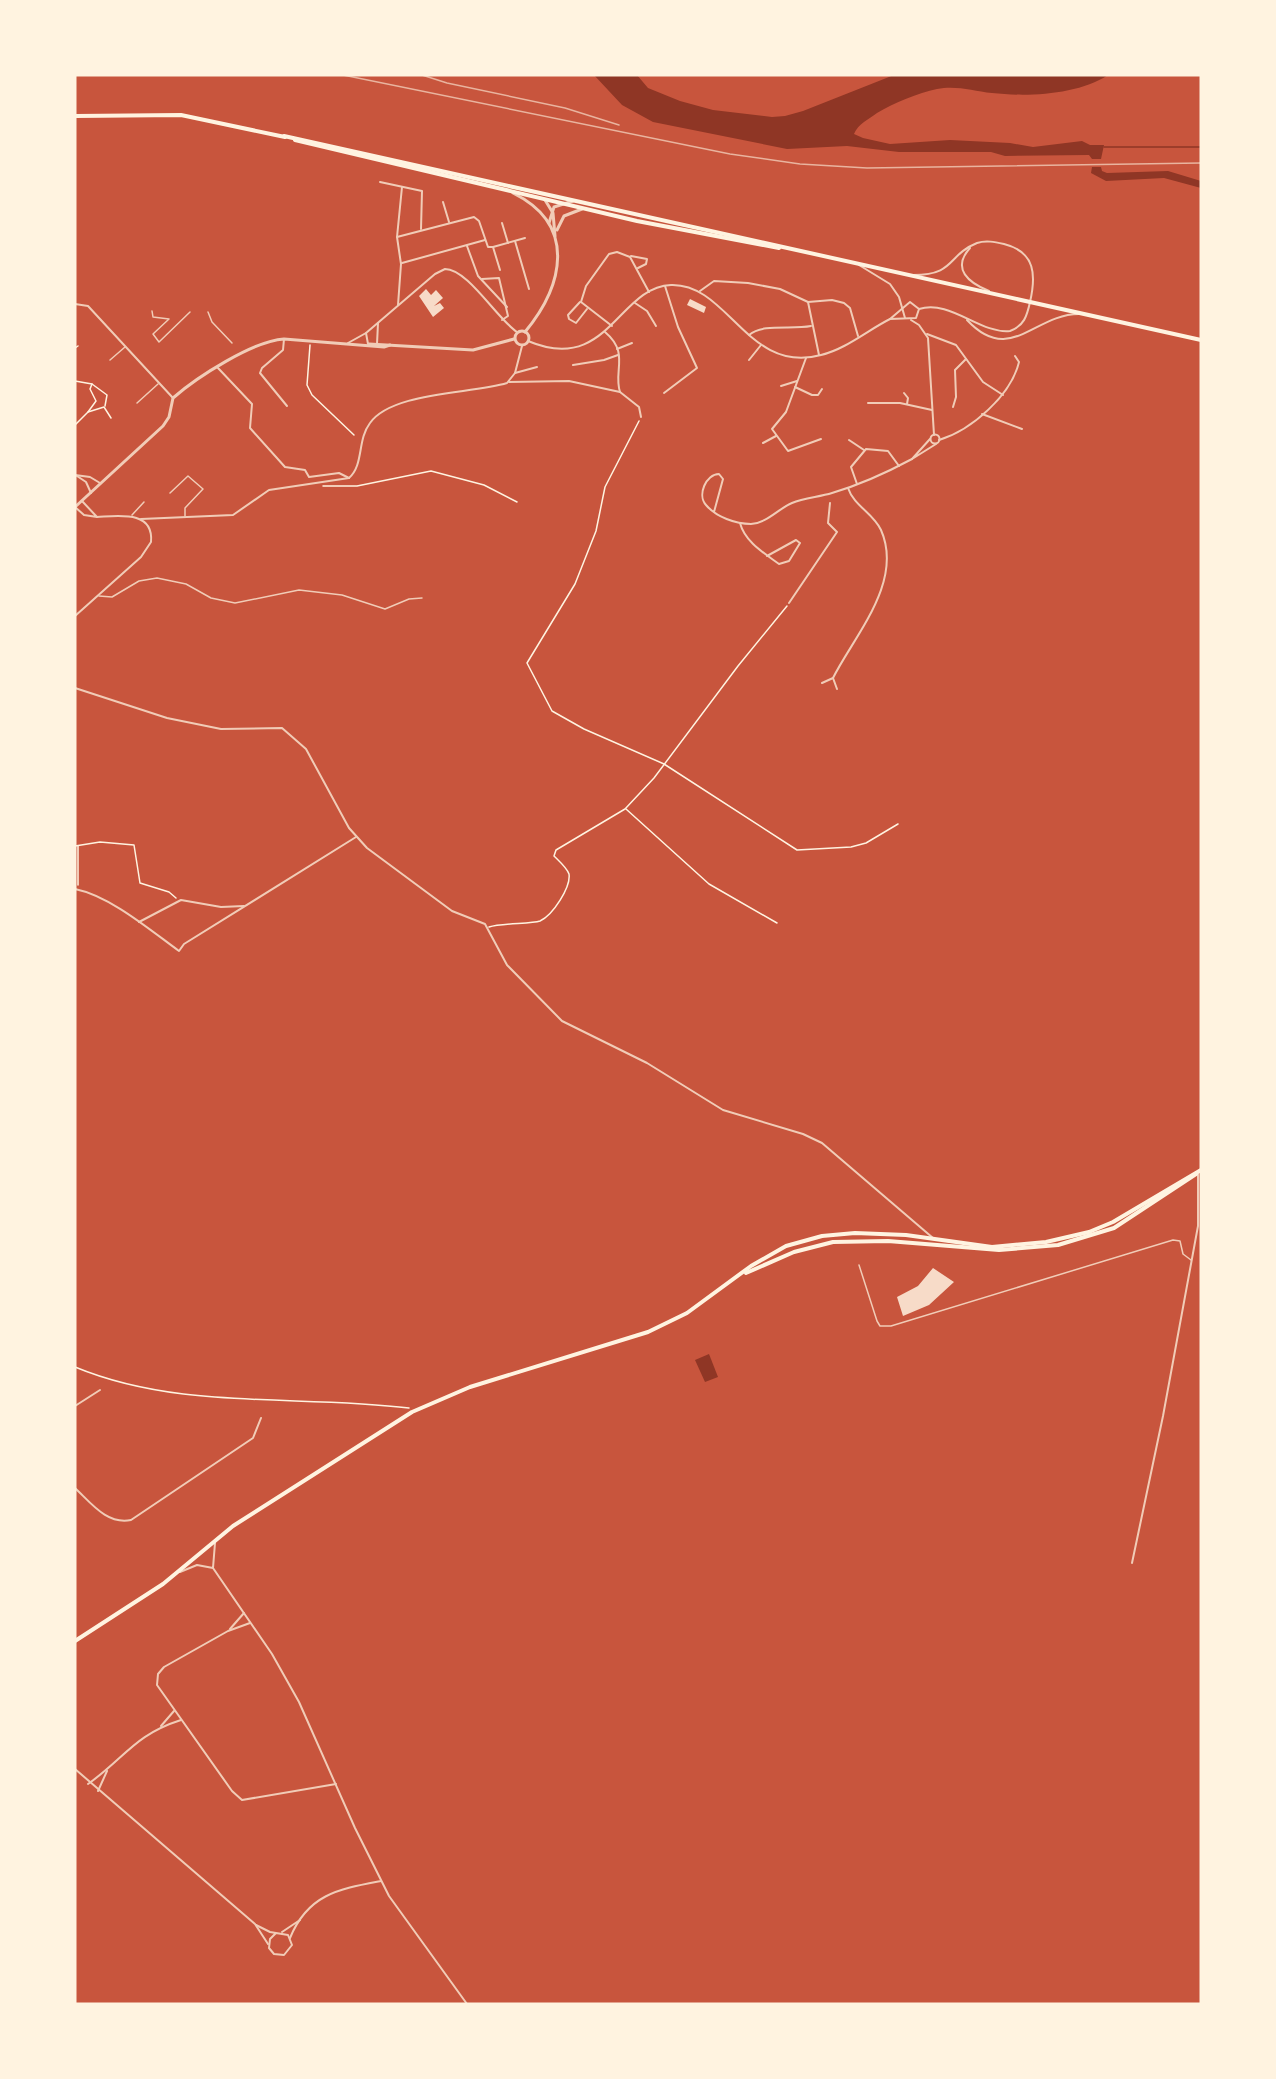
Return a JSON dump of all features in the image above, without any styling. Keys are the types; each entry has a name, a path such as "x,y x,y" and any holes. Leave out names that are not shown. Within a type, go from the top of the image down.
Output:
{"main road":[{"path":"75,116 175,114 284,136 1201,340"},
{"path":"284,136 338,152 670,228 812,254"},
{"path":"75,1641 175,1575 218,1536 412,1412 470,1387 648,1332 687,1313 786,1246 822,1236 855,1233 933,1238 992,1247 1024,1245 1071,1237 1113,1222 1183,1179 1200,1172"},
{"path":"735,1279 777,1259 833,1242 888,1240 1009,1250 1078,1240 1114,1228 1200,1172"},
{"path":"933,1238 934,1245"}],"street":[{"path":"380,182 422,191 421,231"},
{"path":"398,305 401,264 397,237 402,187"},
{"path":"348,343 366,333 438,272 449,269 465,279 502,320 518,333 525,332 544,308 554,285 558,261 552,210 545,200 518,188"},
{"path":"512,192 536,207 555,238"},
{"path":"549,225 552,210 561,203 578,201"},
{"path":"443,202 450,222"},
{"path":"555,238 564,216 574,211 588,209"},
{"path":"397,237 474,217 479,221 489,248 525,238"},
{"path":"502,223 508,243"},
{"path":"401,264 485,240"},
{"path":"515,241 529,289"},
{"path":"528,341 546,347 566,348 588,342 605,332 649,292 665,286 681,285 700,291 761,345 784,355 806,358 819,356 890,319 910,302 919,309 944,310 1001,332 1015,329 1026,319 1034,285 1033,267 1024,253 1006,244 991,242 975,244 940,272 904,275"},
{"path":"975,244 962,260 964,275 973,284 1000,296"},
{"path":"467,246 477,274 507,307"},
{"path":"493,248 500,270"},
{"path":"587,309 576,323 569,319 568,315 581,302 586,286 609,254 616,252 646,259 646,264 638,269"},
{"path":"628,255 649,292"},
{"path":"857,264 890,284 899,297 905,318"},
{"path":"482,279 498,276 508,316 502,320"},
{"path":"700,291 714,281 753,283 784,290 808,302 832,300 847,304 858,336"},
{"path":"664,393 697,368 678,327 665,286"},
{"path":"581,302 587,309 612,326"},
{"path":"808,302 811,326 819,356"},
{"path":"635,303 647,311 656,326"},
{"path":"75,304 88,306 173,398"},
{"path":"911,320 918,316 919,309"},
{"path":"965,318 974,326 996,338 1009,340 1059,316 1084,314"},
{"path":"890,319 911,320 927,334 956,345 982,382 1003,395"},
{"path":"377,344 378,323"},
{"path":"749,335 765,327 788,329 811,326"},
{"path":"525,332 528,341"},
{"path":"605,332 617,350 621,364 618,384 620,392"},
{"path":"366,333 368,344"},
{"path":"518,333 514,339 473,350 284,339 268,341 249,348 173,398 169,417 163,426 75,507 84,515 97,517 132,516 141,519 233,515 265,491 349,478 357,467 363,434 384,409 400,403 509,382 568,381 620,392 639,407 641,417"},
{"path":"927,334 934,435 939,440"},
{"path":"284,339 283,350 262,368 260,373 287,406"},
{"path":"514,339 522,346"},
{"path":"509,382 515,373 522,346 528,341"},
{"path":"617,350 632,343"},
{"path":"749,360 761,345"},
{"path":"573,365 604,360 618,355"},
{"path":"714,512 723,479 719,474 707,477 704,503 714,512 740,522 760,522 791,503 848,488 899,466 982,414 1003,395 1018,366 1019,362 1015,356"},
{"path":"806,358 786,412 772,427 788,451 821,439"},
{"path":"953,407 956,397 955,370 966,358"},
{"path":"515,373 537,367"},
{"path":"218,368 252,404 250,428 285,467 292,470 305,470 309,477 339,473 349,478"},
{"path":"781,386 797,381"},
{"path":"795,387 812,395 818,395 822,389"},
{"path":"904,393 908,398 907,404"},
{"path":"868,403 907,404 932,410"},
{"path":"982,414 1022,429"},
{"path":"912,459 934,435"},
{"path":"763,443 776,436"},
{"path":"930,439 936,444"},
{"path":"849,440 864,450 888,451 899,466"},
{"path":"856,484 851,467 864,450"},
{"path":"76,475 90,477 101,483"},
{"path":"76,475 86,482 91,493"},
{"path":"822,683 833,678 872,613 882,583 886,560 880,527 853,501 848,488"},
{"path":"82,501 97,517"},
{"path":"789,603 837,532 828,523 830,502"},
{"path":"75,616 148,549 151,533 141,519"},
{"path":"740,522 750,542 767,556 784,565 800,548 800,543 796,540 791,541 767,556"},
{"path":"833,678 837,689"},
{"path":"75,688 167,718 221,729 282,728 306,749 356,837 437,901 458,914 488,927 507,965 562,1021 647,1063 733,1115 802,1134 822,1143 933,1238"},
{"path":"76,889 90,892 139,922 178,951 184,944 356,837"},
{"path":"139,922 177,901 230,908 246,906"},
{"path":"1132,1563 1163,1416 1199,1214 1200,1172"},
{"path":"75,1406 100,1390"},
{"path":"75,1488 107,1517 116,1521 131,1520 253,1438 261,1418"},
{"path":"218,1536 212,1553 213,1568 251,1623 295,1694 381,1881 415,1934 467,2004"},
{"path":"175,1575 197,1565 213,1568"},
{"path":"228,1630 244,1613"},
{"path":"251,1623 228,1630 164,1667 156,1677 157,1685 232,1791 242,1800 336,1784"},
{"path":"161,1726 174,1711"},
{"path":"98,1791 107,1772 129,1746 161,1726 181,1720"},
{"path":"75,1770 88,1784 255,1924 274,1954 284,1955 291,1948 290,1938 300,1920"},
{"path":"88,1784 107,1772"},
{"path":"268,1944 270,1938 300,1920 326,1895 381,1881"},
{"path":"255,1924 290,1938"}],"lane":[{"path":"152,311 153,317 169,319 153,334 159,342 190,312"},
{"path":"208,312 212,322 232,343"},
{"path":"110,360 125,346"},
{"path":"137,403 159,383"},
{"path":"170,493 188,476 202,489 185,508 185,517"},
{"path":"132,516 144,502"},
{"path":"99,596 112,597 139,581 157,578 186,584 211,598 235,603 299,590 342,595 385,609 409,599 422,598"},
{"path":"859,1265 876,1321 880,1326 891,1326 968,1300 1024,1283 1041,1281 1173,1240 1180,1241 1183,1254 1191,1260"}],"path":[{"path":"310,341 307,386 312,395 354,435"},
{"path":"75,381 92,384 107,395 104,407 111,418"},
{"path":"75,425 96,401 90,389 92,384"},
{"path":"88,412 104,407"},
{"path":"641,417 605,487 596,531 575,584 527,663 552,711 584,729 664,764 797,850 851,847 866,843 898,824"},
{"path":"320,483 326,487 357,486 431,471 484,485 517,502"},
{"path":"488,927 540,921 563,895 569,879 568,871 554,856 556,850 625,809 664,764 789,603"},
{"path":"625,809 708,884 777,923"},
{"path":"76,889 77,846 100,842 134,844 140,883 172,893 177,901"},
{"path":"75,1367 152,1389 179,1394 256,1401 321,1402 404,1408 412,1412"}],"shaded area":[{"path":"594,75 637,75 648,88 680,101 713,110 772,117 803,111 894,75 1108,75 1082,87 1052,93 1006,94 958,88 937,89 884,109 861,125 854,134 890,144 950,140 1010,143 1033,147 1082,141 1090,145 1104,145 1101,159 1092,159 1089,155 1005,156 991,152 899,152 847,146 787,149 653,122 622,105"},
{"path":"1092,167 1101,167 1102,171 1107,173 1168,171 1201,181 1201,188 1164,178 1106,181 1091,173"},
{"path":"709,1354 718,1377 705,1382 695,1360"}],"building":[{"path":"426,289 431,295 436,290 443,298 434,306 440,303 444,308 433,317 419,296"},
{"path":"690,299 706,307 704,313 687,305"},
{"path":"933,1268 954,1282 929,1305 903,1316 897,1297 918,1286"}],"waterway":[{"path":"1104,147 1201,147"}],"railway":[{"path":"343,75 730,154 800,164 867,168 1201,163"},
{"path":"422,75 447,83 565,108 619,125"}]}
